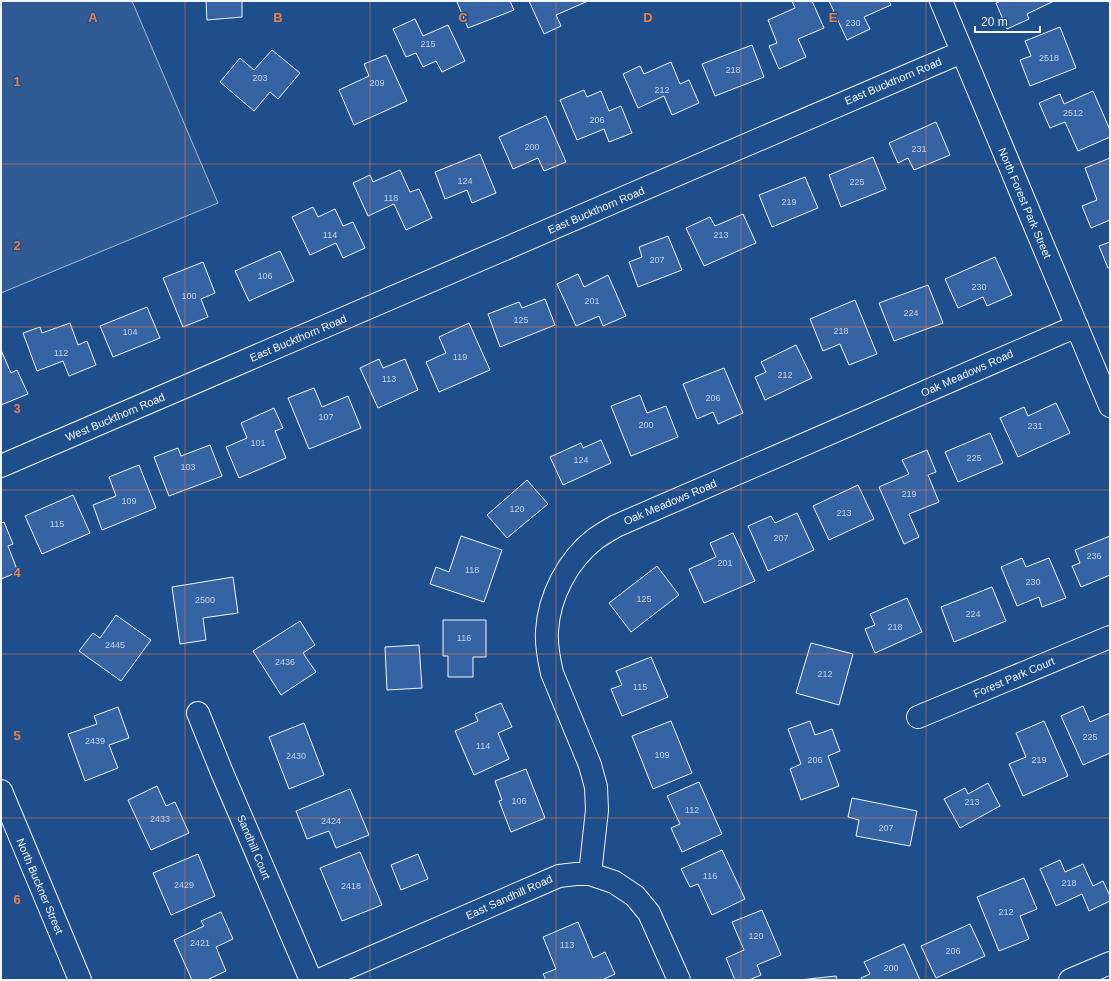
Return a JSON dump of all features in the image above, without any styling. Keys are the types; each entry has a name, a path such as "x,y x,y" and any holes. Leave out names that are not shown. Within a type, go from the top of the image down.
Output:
{"street":[{"name":"North Forest Park Street","path":"941,1 1110,406"},
{"name":"East Buckthorn Road","path":"229,368 962,52"},
{"name":"Oak Meadows Road","path":"590,874 597,810 596,787 590,765 552,673 549,658 547,631 550,608 559,585 570,565 596,539 616,526 1077,326"},
{"name":"West Buckthorn Road","path":"1,466 229,368"},
{"name":"Forest Park Court","path":"918,717 1110,637"},
{"name":"Sandhill Court","path":"198,713 311,980"},
{"name":"North Buckner Street","path":"1,791 80,980"},
{"name":"East Sandhill Road","path":"319,980 559,876 576,874 590,874 614,882 635,896 649,913 679,980"},
{"path":"1070,980 1110,963"}],"shaded area":[{"path":"1,1 132,1 218,203 1,293"}],"building":[{"path":"206,1 242,1 242,17 207,20"},
{"path":"510,1 514,10 468,28 457,2"},
{"path":"529,1 588,1 556,15 561,26 544,34"},
{"path":"792,1 812,1 824,28 798,39 806,57 779,69 769,46 777,43 768,20 795,8"},
{"path":"829,1 889,1 891,5 864,17 870,29 847,40"},
{"path":"1001,1 1054,1 1027,14 1029,19 1007,29 996,3"},
{"path":"415,19 423,36 448,25 465,61 442,72 436,61 423,67 416,53 406,57 393,29"},
{"path":"1060,27 1076,68 1030,86 1020,60 1031,56 1025,41"},
{"path":"752,45 764,77 715,96 702,64"},
{"path":"272,50 300,73 278,99 270,92 254,111 220,82 240,58 254,70"},
{"path":"386,55 407,101 354,125 339,90 369,76 364,64"},
{"path":"671,62 680,84 689,80 699,103 672,115 664,96 638,108 623,74 640,66 644,74"},
{"path":"584,90 587,97 601,91 609,111 621,106 632,133 609,142 604,129 577,140 560,100"},
{"path":"1093,91 1110,130 1110,137 1078,151 1065,122 1050,128 1039,103 1060,94 1064,104"},
{"path":"546,116 566,162 544,171 538,158 513,169 499,137"},
{"path":"936,122 950,155 914,170 908,158 898,163 889,143"},
{"path":"480,154 496,193 472,203 467,190 445,199 435,172"},
{"path":"873,157 886,189 841,207 829,175"},
{"path":"1110,158 1110,220 1091,228 1082,206 1097,200 1085,168"},
{"path":"400,170 410,192 419,189 432,218 406,230 394,204 368,216 353,183 370,175 373,182"},
{"path":"805,177 818,208 772,227 759,195"},
{"path":"313,207 318,217 335,209 343,226 353,222 365,248 343,258 336,243 310,255 292,217"},
{"path":"743,214 756,243 704,266 686,228 710,217 715,226"},
{"path":"668,236 682,270 638,287 629,262 642,257 639,247"},
{"path":"1110,242 1110,268 1108,268 1099,246"},
{"path":"280,251 294,281 249,301 235,271"},
{"path":"995,257 1012,295 987,306 983,297 958,308 945,279"},
{"path":"203,262 215,293 201,299 208,317 183,327 163,278"},
{"path":"578,274 584,287 608,275 626,316 603,326 599,316 576,326 557,284"},
{"path":"928,285 943,323 894,341 879,303"},
{"path":"545,299 555,325 500,347 488,314 519,302 522,308"},
{"path":"855,300 877,354 849,365 840,344 823,351 810,319"},
{"path":"147,307 160,338 113,357 100,326"},
{"path":"70,323 78,345 87,341 96,365 69,376 63,361 37,371 23,333 40,327 42,333"},
{"path":"469,323 490,370 439,392 426,362 446,353 439,337"},
{"path":"796,345 812,378 765,400 755,377 766,372 761,362"},
{"path":"1,350 11,373 17,370 28,394 1,405"},
{"path":"379,359 383,368 405,359 418,390 378,408 360,368"},
{"path":"724,368 743,413 718,424 713,412 697,419 683,384"},
{"path":"314,388 322,407 348,396 361,428 309,449 288,398"},
{"path":"640,395 647,413 666,406 678,437 631,456 611,406"},
{"path":"1056,403 1070,433 1018,457 1000,418 1024,407 1028,416"},
{"path":"274,408 283,428 275,431 286,458 239,478 226,447 247,438 241,423"},
{"path":"990,433 1003,463 958,482 945,452"},
{"path":"601,440 611,463 563,485 550,457 581,443 583,448"},
{"path":"210,445 222,476 169,496 154,457 178,448 181,456"},
{"path":"927,450 936,472 928,475 939,502 909,514 919,537 904,544 879,487 909,474 902,460"},
{"path":"139,465 156,508 102,530 93,505 116,496 109,477"},
{"path":"527,480 548,504 507,538 487,515"},
{"path":"858,485 874,519 829,540 813,506"},
{"path":"73,495 90,533 42,554 25,516"},
{"path":"797,513 814,550 768,571 748,526 771,516 775,523"},
{"path":"4,522 13,544 8,546 18,572 1,579 1,523"},
{"path":"733,533 755,581 704,603 689,569 716,557 710,543"},
{"path":"461,536 502,550 484,602 430,584 436,567 449,572"},
{"path":"1110,536 1110,575 1081,587 1072,566 1080,563 1075,550"},
{"path":"1022,558 1026,567 1049,558 1066,598 1042,607 1039,597 1017,606 1001,567"},
{"path":"657,566 679,595 631,632 609,603"},
{"path":"233,577 238,613 203,618 206,640 180,644 172,587"},
{"path":"992,587 1006,621 954,642 941,607"},
{"path":"907,598 922,632 875,653 865,629 875,625 870,614"},
{"path":"116,615 151,640 121,681 79,651 93,633 100,638"},
{"path":"443,620 486,620 486,657 473,657 473,677 448,677 448,656 443,656"},
{"path":"300,621 315,645 303,653 316,672 281,695 253,651"},
{"path":"811,643 853,654 839,705 796,693"},
{"path":"419,645 422,688 387,690 385,647"},
{"path":"651,657 668,697 622,716 611,689 622,685 616,671"},
{"path":"501,703 512,727 498,733 509,759 474,775 455,731 478,721 475,714"},
{"path":"1083,706 1090,722 1110,713 1110,753 1083,765 1061,716"},
{"path":"118,707 129,738 109,745 118,768 85,781 68,734 97,724 94,716"},
{"path":"671,721 692,773 653,789 632,736"},
{"path":"810,721 815,735 832,729 840,751 828,756 839,786 801,800 790,769 801,764 788,729"},
{"path":"1044,721 1068,776 1023,796 1009,764 1026,757 1016,733"},
{"path":"304,723 324,775 289,789 269,737"},
{"path":"526,769 545,818 511,832 499,801 502,800 495,781"},
{"path":"699,782 722,834 682,852 671,828 680,824 667,796"},
{"path":"988,783 1000,806 960,828 944,799 965,788 968,794"},
{"path":"157,786 166,806 175,802 189,833 151,850 128,800"},
{"path":"350,789 369,835 336,848 329,831 307,839 296,811"},
{"path":"852,798 917,811 910,846 856,836 859,820 848,817"},
{"path":"722,850 745,899 712,915 698,884 690,887 681,869"},
{"path":"360,852 382,905 342,921 320,868"},
{"path":"198,854 215,896 171,915 153,873"},
{"path":"418,854 428,879 401,890 391,865"},
{"path":"1060,860 1065,872 1083,864 1093,886 1103,881 1110,896 1110,901 1089,911 1082,894 1056,906 1040,869"},
{"path":"1024,878 1037,909 1020,916 1029,939 999,951 977,897"},
{"path":"762,910 781,955 757,965 761,975 749,980 735,980 726,958 744,950 732,922"},
{"path":"221,912 233,939 216,947 226,971 207,980 192,980 174,940 204,926 201,921"},
{"path":"578,922 593,958 605,952 615,974 602,980 546,980 543,974 556,969 543,937"},
{"path":"970,924 985,956 936,978 921,946"},
{"path":"904,944 920,980 862,980 861,978 870,974 864,962"},
{"path":"836,976 837,980 799,980"}]}
